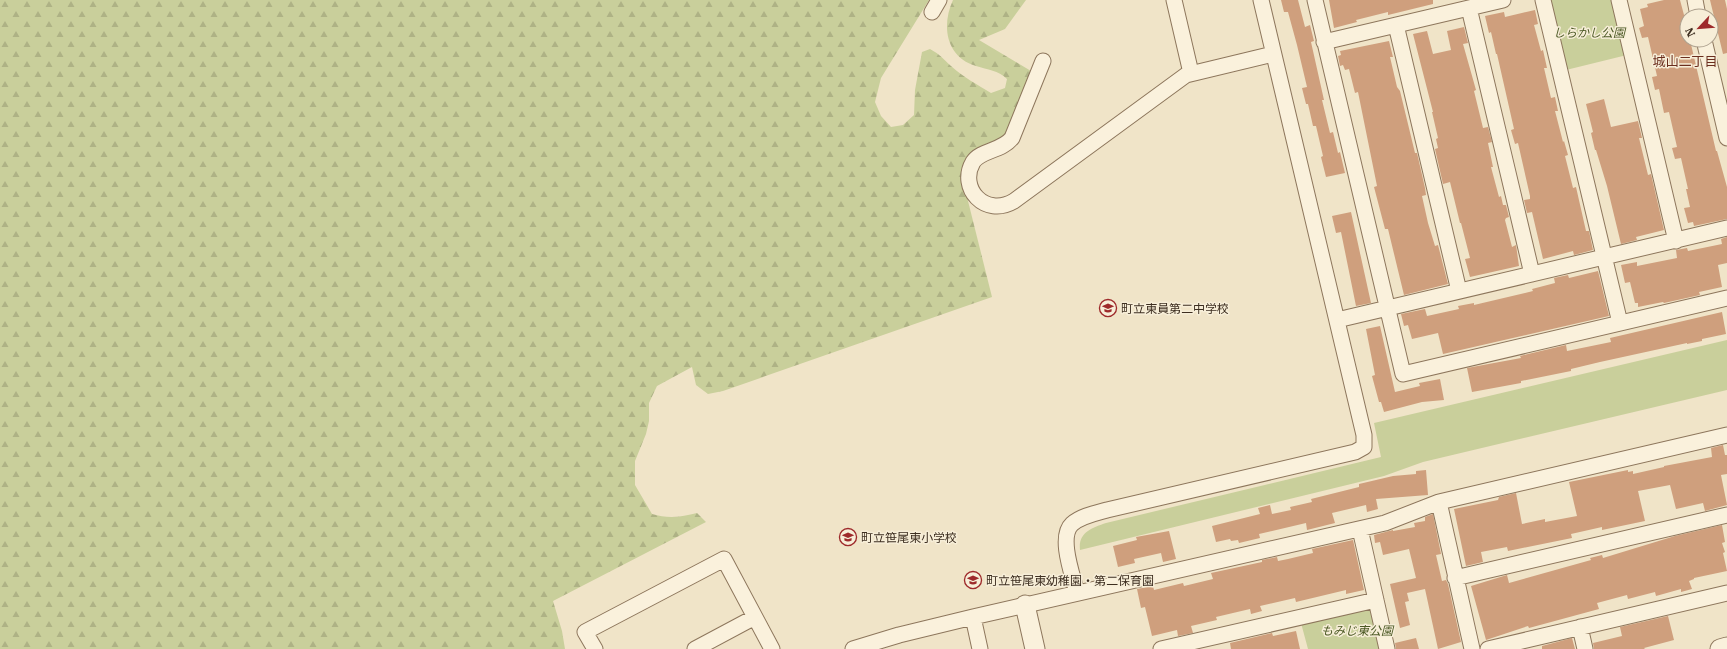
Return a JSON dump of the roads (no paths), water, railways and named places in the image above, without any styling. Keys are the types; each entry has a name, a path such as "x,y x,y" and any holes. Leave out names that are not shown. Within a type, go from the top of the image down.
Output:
{"street":[{"path":"1174,0 1191,73"},
{"path":"1077,593 1066,550 1066,540 1070,527 1077,521 1107,510 1355,452 1364,447 1364,435 1261,0"},
{"path":"1315,0 1403,374 1727,298"},
{"path":"1324,42 1503,0"},
{"path":"1543,0 1620,323"},
{"path":"1619,0 1676,241"},
{"path":"1468,8 1532,274"},
{"path":"1396,25 1459,291"},
{"path":"1706,48 1727,138"},
{"path":"1043,61 1012,138 1008,144 981,155 973,163 970,174 970,186 978,199 989,206 1006,206 1014,202 1186,75 1273,54"},
{"path":"1337,320 1727,228"},
{"path":"853,649 906,633 973,617 1360,529 1394,520 1438,502 1727,435"},
{"path":"1438,502 1472,649"},
{"path":"1455,578 1727,515"},
{"path":"1360,529 1387,649"},
{"path":"595,649 585,632 724,559 772,649"},
{"path":"1488,649 1727,593"},
{"path":"1162,649 1376,600"},
{"path":"1025,605 1035,649"},
{"path":"695,649 755,617"},
{"path":"973,617 980,649"},
{"path":"1580,627 1585,649"},
{"path":"1720,649 1727,647"}],"place":[{"name":"町立東員第二中学校","path":"1108,308"},
{"name":"町立笹尾東小学校","path":"848,537"},
{"name":"町立笹尾東幼稚園・第二保育園","path":"973,580"}],"district":[{"name":"城山二丁目","path":"1685,61"}],"park label":[{"name":"しらかし公園","path":"1589,32"},
{"name":"もみじ東公園","path":"1357,630"}]}
